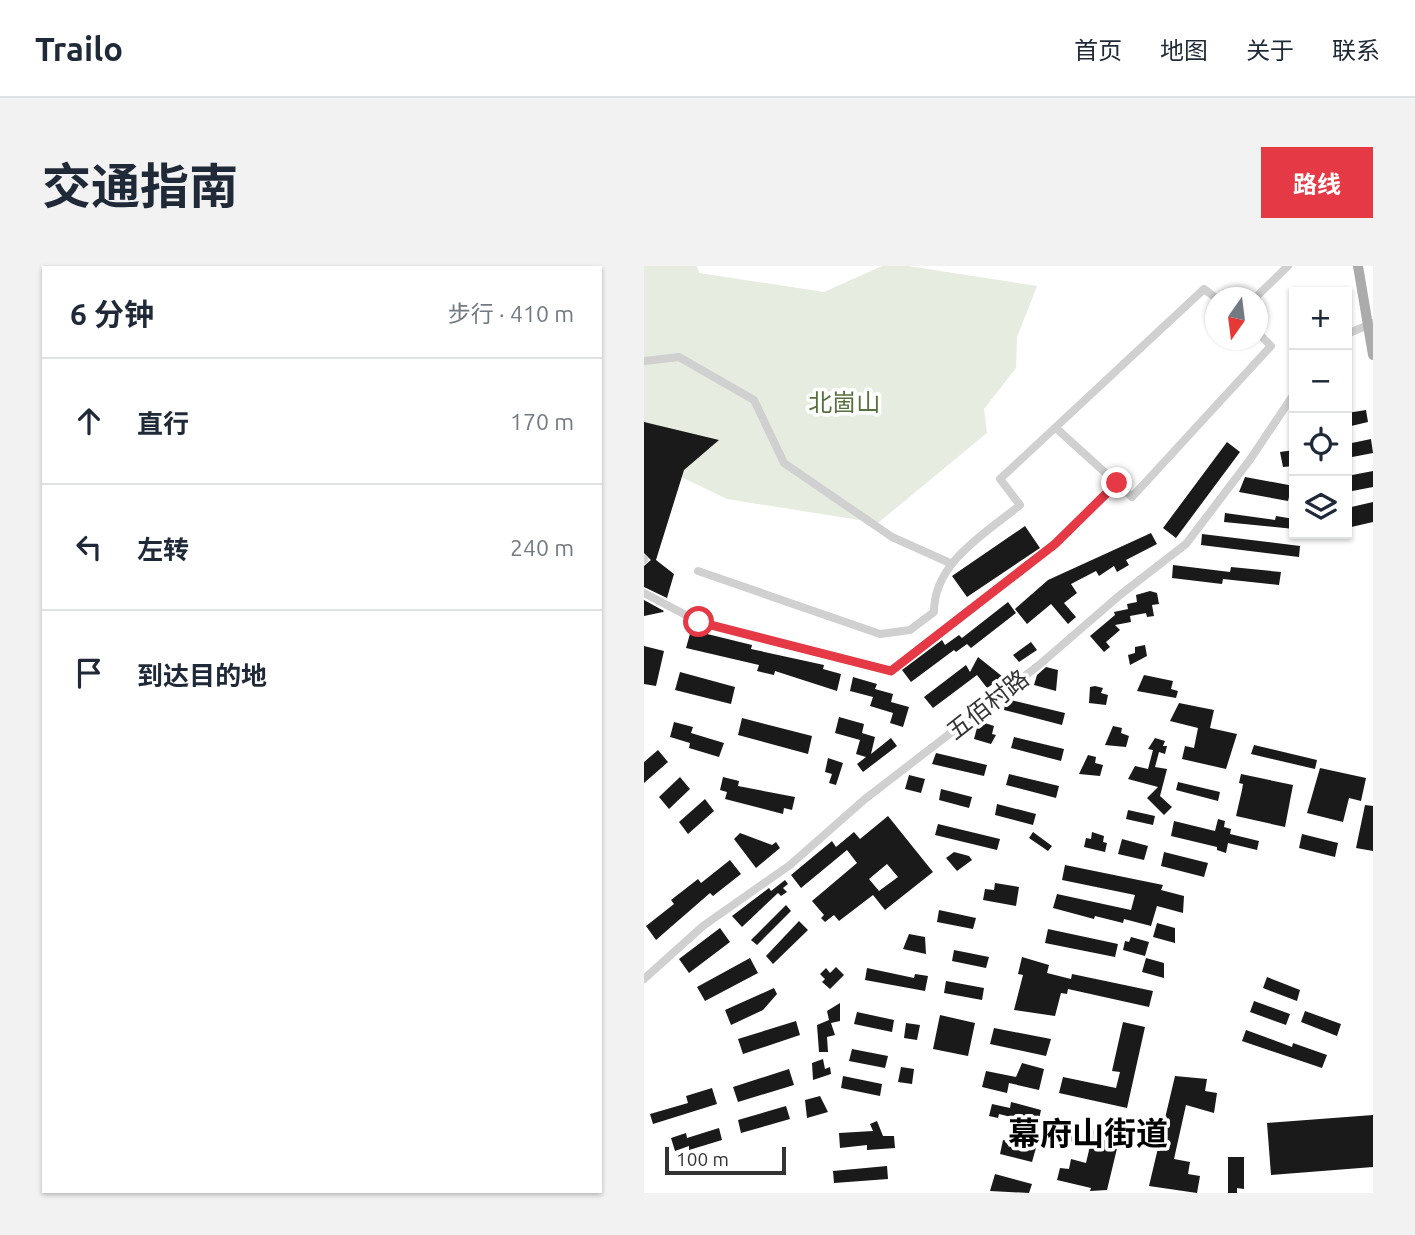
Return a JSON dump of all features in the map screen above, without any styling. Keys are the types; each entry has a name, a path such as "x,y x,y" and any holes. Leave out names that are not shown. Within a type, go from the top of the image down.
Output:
{"main road":[{"path":"1358,266 1370,323 1373,355"}],"street":[{"path":"1266,287 1288,266"},
{"path":"698,572 880,634 910,630 934,612 934,592 950,563 1020,505 1000,479 1205,290"},
{"path":"1352,332 1370,323"},
{"path":"1056,428 1132,497 1267,350"},
{"path":"644,361 679,358 754,400 784,463 892,537 950,563"},
{"name":"五佰村路","path":"644,979 703,926 790,865 865,799 1039,665 1120,595 1186,544 1249,461 1289,401"},
{"path":"644,593 699,622 891,671 1055,544 1117,483"}],"green space":[{"name":"北崮山","path":"644,266 697,266 699,273 824,292 882,266 908,266 1037,286 1017,337 1016,368 984,409 987,433 878,523 727,499 644,459"}],"building":[{"path":"1366,410 1368,422 1352,426 1352,412"},
{"path":"644,422 719,440 684,470 656,560 674,574 667,598 644,587 644,566 651,560 644,553"},
{"path":"1371,439 1373,453 1352,457 1352,443"},
{"path":"1227,442 1240,452 1176,538 1163,528"},
{"path":"1289,451 1289,466 1283,467 1280,452"},
{"path":"1373,471 1373,487 1352,491 1352,475"},
{"path":"1245,477 1289,485 1288,501 1239,492"},
{"path":"1373,502 1373,522 1352,527 1352,507"},
{"path":"1225,513 1275,520 1276,516 1289,518 1289,528 1224,522"},
{"path":"1025,526 1040,548 967,597 952,576"},
{"path":"1151,533 1157,544 1126,560 1129,565 1117,572 1114,566 1099,576 1096,571 1071,584 1077,593 1064,603 1076,617 1068,624 1051,604 1027,624 1015,609 1048,580"},
{"path":"1202,534 1300,546 1299,557 1201,545"},
{"path":"1173,565 1230,572 1231,567 1281,572 1279,585 1223,579 1222,584 1172,578"},
{"path":"1150,591 1157,593 1159,604 1152,605 1154,616 1147,617 1146,613 1130,616 1131,622 1115,625 1120,630 1106,642 1110,647 1104,652 1090,636 1115,615 1114,612 1128,609 1127,604 1137,602 1136,595"},
{"path":"644,600 664,611 644,616"},
{"path":"1008,602 1016,613 971,648 967,644 956,652 954,650 911,682 902,670 942,640 945,645 959,635 962,638"},
{"path":"691,630 752,645 751,649 824,665 823,669 841,674 837,691 775,671 774,675 757,671 759,665 686,648"},
{"path":"1031,642 1037,650 1019,662 1013,655"},
{"path":"1145,645 1147,656 1130,665 1128,655 1135,653 1135,647"},
{"path":"644,646 664,651 656,686 644,684"},
{"path":"978,657 1003,677 987,688 977,675 933,708 924,697 966,665 970,672"},
{"path":"1046,667 1058,670 1056,691 1034,685 1037,675"},
{"path":"680,672 735,687 731,704 675,690"},
{"path":"1144,675 1173,681 1171,689 1178,691 1176,698 1137,691"},
{"path":"853,677 877,684 875,689 893,694 891,702 909,707 903,727 890,723 893,713 870,706 873,697 850,691"},
{"path":"1090,687 1103,688 1101,693 1108,695 1106,705 1089,703"},
{"path":"1006,699 1065,713 1062,725 1004,710"},
{"path":"1179,703 1214,710 1210,728 1237,734 1226,769 1182,759 1185,746 1194,748 1198,728 1170,721"},
{"path":"839,717 864,724 862,733 875,737 871,754 891,738 897,746 863,772 857,764 866,757 856,754 860,740 835,733"},
{"path":"742,718 812,736 808,754 738,735"},
{"path":"674,722 693,727 691,733 724,743 719,757 689,748 690,743 670,737"},
{"path":"982,722 994,726 992,734 996,735 991,744 974,739 978,724"},
{"path":"1113,726 1122,728 1121,733 1129,736 1126,747 1105,745"},
{"path":"1014,737 1064,749 1061,761 1011,748"},
{"path":"1155,738 1165,741 1163,746 1167,746 1165,754 1159,752 1155,767 1167,769 1160,796 1172,807 1164,815 1147,798 1158,787 1128,779 1135,766 1148,769 1153,750 1148,749"},
{"path":"1254,745 1317,760 1315,769 1251,754"},
{"path":"658,750 668,762 644,783 644,762"},
{"path":"936,753 987,765 984,776 932,764"},
{"path":"1088,755 1096,757 1095,763 1103,765 1100,776 1079,774"},
{"path":"828,758 843,763 836,785 829,783 832,774 825,772"},
{"path":"1320,768 1366,778 1361,801 1349,798 1343,822 1307,813"},
{"path":"1009,774 1059,786 1056,798 1006,785"},
{"path":"1241,774 1293,785 1285,827 1236,816 1243,784 1239,783"},
{"path":"909,775 925,779 921,793 905,789"},
{"path":"680,777 690,789 669,809 659,797"},
{"path":"723,777 739,781 738,786 795,797 792,810 784,808 783,814 725,799 727,792 720,790"},
{"path":"1178,782 1220,792 1218,801 1176,790"},
{"path":"941,789 972,797 969,808 939,800"},
{"path":"705,799 714,811 688,834 679,822"},
{"path":"997,804 1036,814 1033,825 995,815"},
{"path":"1365,805 1373,806 1373,851 1356,848"},
{"path":"1128,810 1155,816 1153,825 1126,819"},
{"path":"888,816 933,872 885,910 873,895 839,921 834,915 825,922 821,918 824,915 812,901 857,863 847,850 801,888 791,875 832,841 836,847 854,832 860,839","holes":["887,864 898,877 879,891 869,879"]},
{"path":"1218,819 1225,821 1224,827 1231,829 1230,834 1259,841 1257,850 1228,843 1226,853 1217,850 1217,847 1171,836 1174,821 1215,831"},
{"path":"938,824 1000,839 997,850 935,835"},
{"path":"1033,832 1052,846 1048,851 1029,838"},
{"path":"1092,832 1104,836 1103,842 1107,843 1105,852 1084,847 1086,838 1091,839"},
{"path":"740,833 772,845 776,842 780,848 756,868 734,839"},
{"path":"1302,834 1338,843 1335,857 1299,848"},
{"path":"1122,839 1148,846 1144,860 1118,854"},
{"path":"954,852 969,856 972,860 957,871 946,858"},
{"path":"1164,852 1208,863 1204,877 1161,866"},
{"path":"730,860 741,874 713,896 710,893 656,940 646,926 674,904 671,900 698,879 701,883"},
{"path":"1065,865 1163,885 1161,890 1184,896 1183,913 1157,906 1151,926 1124,919 1123,923 1095,916 1094,919 1053,908 1057,894 1131,910 1135,895 1062,880"},
{"path":"785,880 788,884 783,888 787,892 781,896 778,893 742,927 732,916 769,888 771,891"},
{"path":"995,883 1019,887 1016,906 983,900 985,889 994,890"},
{"path":"786,905 791,911 757,945 751,940"},
{"path":"939,910 976,918 973,929 937,922"},
{"path":"799,921 808,930 773,964 766,956"},
{"path":"1157,923 1175,928 1175,943 1153,937"},
{"path":"720,928 730,942 689,973 679,959"},
{"path":"1048,929 1118,944 1115,957 1045,943"},
{"path":"909,934 925,937 926,954 903,949"},
{"path":"1131,937 1149,942 1145,956 1123,950 1125,941 1129,942"},
{"path":"954,950 989,957 986,968 952,961"},
{"path":"1022,957 1049,965 1047,973 1071,979 1072,974 1153,991 1149,1007 1068,989 1067,994 1061,993 1055,1016 1014,1010 1023,975 1018,974"},
{"path":"750,958 758,973 705,1001 697,987"},
{"path":"1146,958 1164,963 1164,978 1142,972"},
{"path":"836,967 844,975 830,989 822,982 825,979 820,974 826,968 830,973"},
{"path":"867,968 914,978 915,974 928,976 925,991 865,980"},
{"path":"1267,977 1300,990 1297,1001 1263,988"},
{"path":"946,981 984,988 982,1000 944,993"},
{"path":"774,988 777,994 763,1010 731,1025 725,1010"},
{"path":"1254,1001 1290,1014 1286,1025 1250,1012"},
{"path":"840,1003 840,1021 831,1023 835,1035 827,1037 828,1052 819,1052 817,1025 829,1020 827,1011"},
{"path":"1305,1011 1341,1024 1337,1036 1301,1022"},
{"path":"857,1012 894,1020 892,1032 854,1024"},
{"path":"940,1015 975,1023 968,1056 933,1049"},
{"path":"796,1021 800,1035 743,1054 738,1039"},
{"path":"1123,1022 1145,1027 1127,1108 1059,1093 1063,1077 1116,1088 1120,1072 1112,1071"},
{"path":"906,1023 920,1025 917,1040 904,1038"},
{"path":"994,1028 1051,1039 1046,1056 990,1044"},
{"path":"1246,1030 1292,1047 1293,1043 1327,1055 1322,1068 1242,1041"},
{"path":"852,1049 888,1056 885,1068 849,1061"},
{"path":"823,1059 825,1069 830,1067 831,1074 813,1080 812,1063"},
{"path":"1022,1063 1044,1069 1039,1090 1009,1083 1007,1093 982,1087 986,1071 1016,1077"},
{"path":"901,1067 914,1069 912,1084 898,1082"},
{"path":"789,1069 794,1085 738,1102 733,1087"},
{"path":"843,1076 882,1084 880,1096 841,1088"},
{"path":"1175,1076 1207,1079 1205,1091 1217,1093 1214,1113 1186,1105 1174,1159 1190,1162 1188,1174 1200,1176 1197,1193 1149,1186"},
{"path":"712,1088 717,1104 653,1124 650,1114 688,1103 686,1096"},
{"path":"820,1096 828,1112 807,1118 805,1100"},
{"path":"1011,1102 1041,1110 1038,1124 999,1114 998,1118 989,1116 992,1104 1010,1108"},
{"path":"786,1106 790,1119 741,1133 738,1120"},
{"path":"1373,1115 1373,1167 1271,1175 1267,1123"},
{"path":"877,1121 883,1136 894,1136 895,1148 867,1150 867,1145 840,1148 839,1133 873,1131 870,1124"},
{"path":"1055,1121 1120,1136 1107,1190 1090,1191 1091,1188 1057,1180 1060,1168 1069,1169 1071,1159 1086,1163 1090,1146 1051,1137"},
{"path":"719,1128 722,1140 689,1150 689,1146 675,1151 671,1138 686,1133 687,1138"},
{"path":"1003,1140 1036,1148 1032,1162 1000,1154"},
{"path":"1228,1157 1244,1157 1244,1189 1237,1188 1237,1193 1228,1193"},
{"path":"887,1166 888,1179 834,1183 833,1171"},
{"path":"995,1174 1032,1184 1029,1193 990,1191"}],"district":[{"name":"幕府山街道","path":"1088,1134"}],"route":[{"path":"699,622 891,671 1055,544 1117,483"}]}
